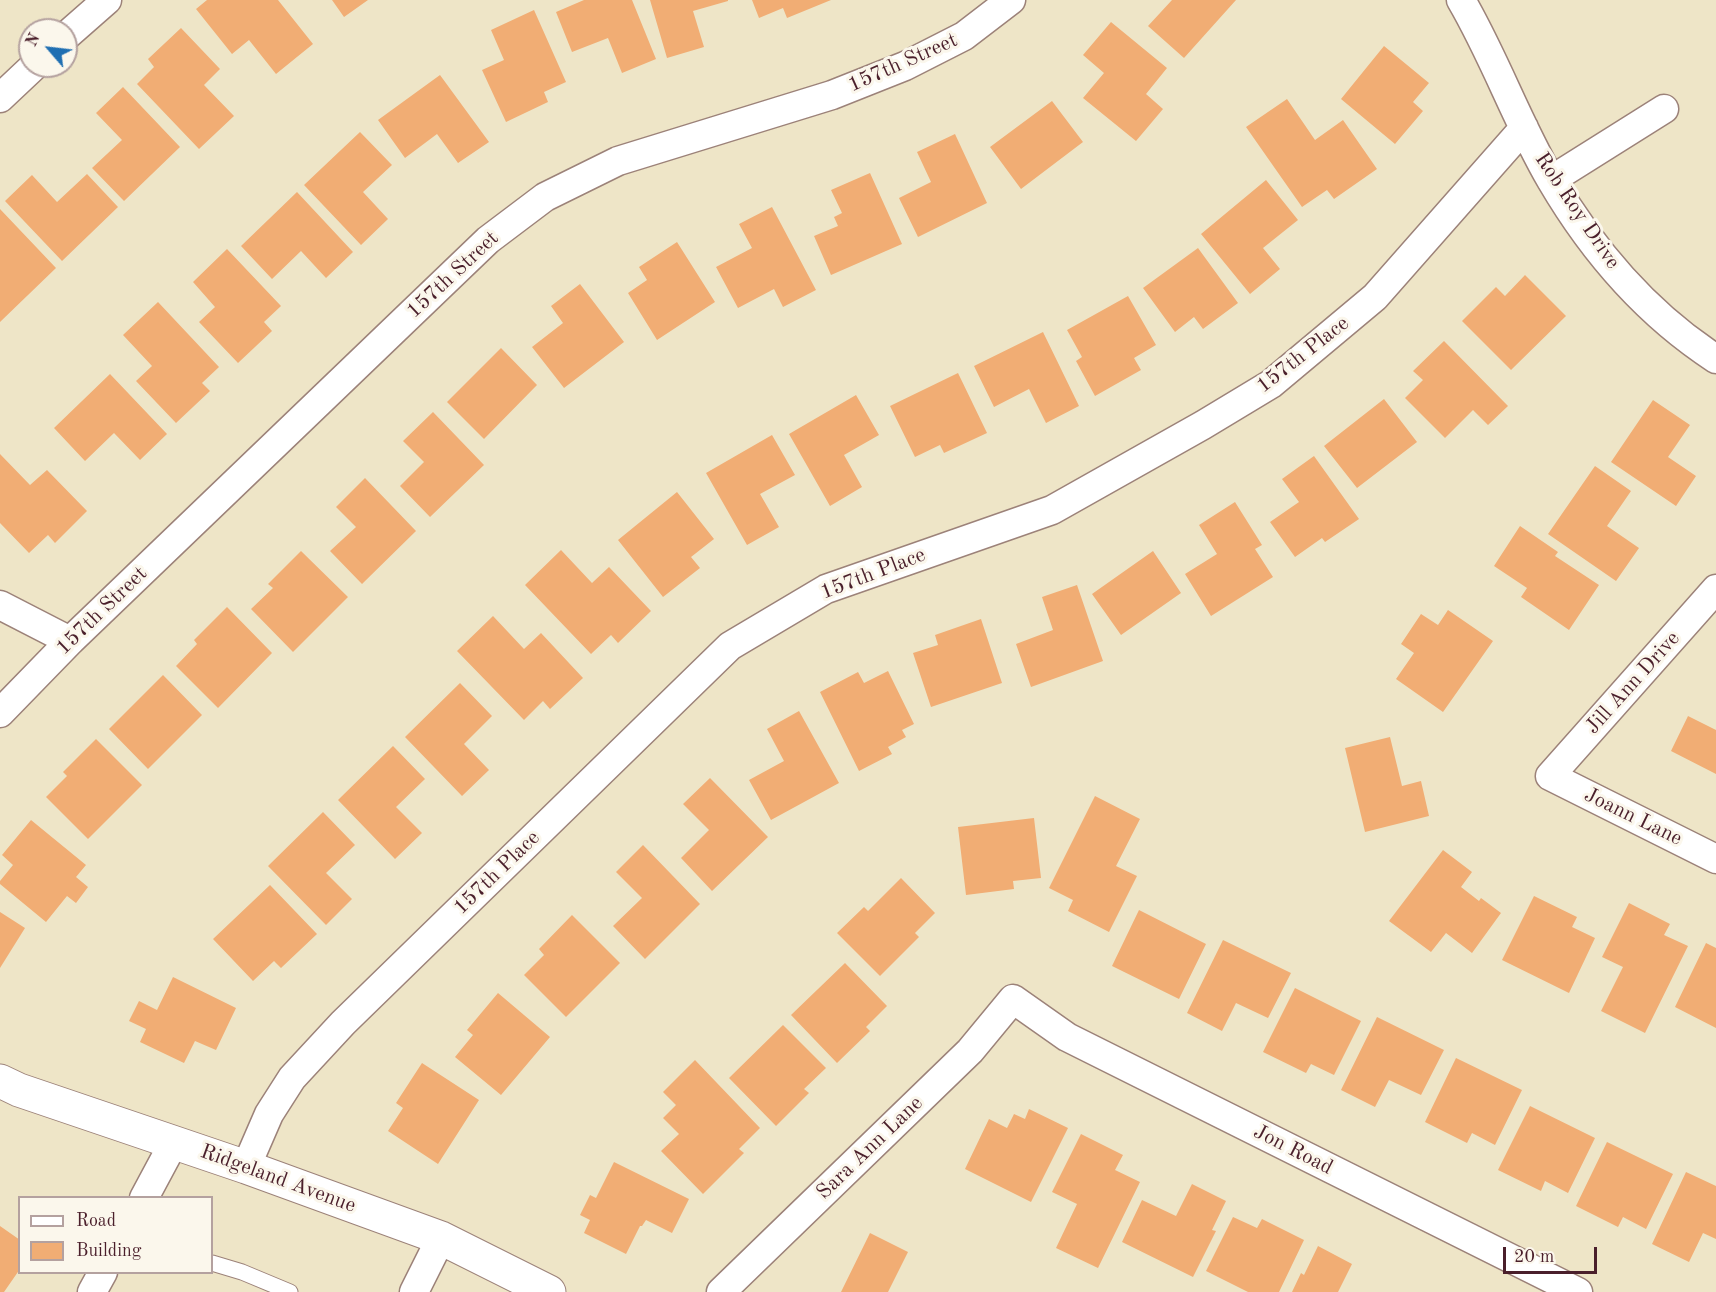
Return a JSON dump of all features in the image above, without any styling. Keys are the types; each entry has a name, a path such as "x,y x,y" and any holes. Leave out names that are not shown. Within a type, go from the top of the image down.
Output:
{"street":[{"path":"78,25 107,0"},
{"name":"157th Street","path":"0,713 70,641 488,240 546,196 618,161 832,95 905,66 964,36 1011,0"},
{"name":"Rob Roy Drive","path":"1461,0 1551,180 1604,258 1656,313 1716,359"},
{"path":"0,98 21,78"},
{"path":"1551,180 1664,109"},
{"name":"157th Place","path":"246,1167 269,1114 292,1078 343,1023 730,646 826,589 1052,510 1271,384 1375,297 1524,128"},
{"name":"Jill Ann Drive","path":"1550,776 1716,589"},
{"path":"0,605 70,641"},
{"name":"Joann Lane","path":"1550,776 1716,859"},
{"name":"Sara Ann Lane","path":"721,1292 970,1051 1013,999"},
{"name":"Jon Road","path":"1013,999 1067,1037 1578,1292"},
{"name":"Ridgeland Avenue","path":"0,1081 441,1238 549,1292"},
{"path":"145,1196 174,1142"},
{"path":"414,1292 441,1238"},
{"path":"92,1292 102,1274"}],"lane":[{"path":"213,1263 242,1272 290,1292"}],"building":[{"path":"207,0 278,0 313,44 276,74 249,40 232,54 196,9"},
{"path":"332,0 368,0 344,17"},
{"path":"584,0 632,0 656,59 622,73 608,38 572,52 556,12"},
{"path":"650,0 728,1 693,11 704,47 667,58"},
{"path":"752,0 831,0 787,18 783,8 759,18"},
{"path":"1172,0 1236,0 1184,58 1148,26"},
{"path":"534,10 566,82 544,92 548,102 506,122 482,70 504,60 491,30"},
{"path":"1111,22 1167,68 1146,94 1163,109 1136,141 1083,98 1104,73 1083,55"},
{"path":"181,28 220,69 204,85 234,116 199,149 137,84 154,67 148,59"},
{"path":"1384,46 1429,83 1413,102 1423,111 1395,144 1341,99"},
{"path":"440,75 489,142 458,163 437,134 405,158 378,120"},
{"path":"123,87 180,147 124,201 92,168 122,140 96,113"},
{"path":"1287,99 1315,140 1343,120 1377,169 1334,199 1327,190 1302,207 1246,127"},
{"path":"1052,101 1083,142 1021,189 990,147"},
{"path":"360,132 392,165 363,192 388,219 361,245 304,185"},
{"path":"955,134 987,203 918,237 899,198 931,182 917,152"},
{"path":"870,173 902,244 831,275 814,236 838,226 834,217 842,213 831,190"},
{"path":"87,174 118,207 62,261 5,201 32,175 57,202"},
{"path":"1266,180 1298,220 1263,248 1280,269 1250,294 1201,234"},
{"path":"297,192 353,252 326,278 301,251 272,279 241,246"},
{"path":"772,207 816,290 783,307 774,289 738,308 716,267 752,248 739,224"},
{"path":"0,209 56,268 0,322"},
{"path":"677,242 715,302 657,340 628,293 647,280 639,267"},
{"path":"1198,248 1238,303 1203,329 1194,317 1175,332 1143,288"},
{"path":"227,249 281,306 264,322 272,331 238,363 199,322 215,307 193,282"},
{"path":"1525,275 1566,316 1511,370 1462,321 1496,287 1505,296"},
{"path":"580,284 624,342 564,388 532,347 563,323 551,306"},
{"path":"1128,296 1156,345 1134,358 1141,370 1095,396 1076,361 1082,357 1067,330"},
{"path":"158,302 219,367 202,383 210,391 176,423 136,381 152,366 123,335"},
{"path":"1043,332 1079,406 1046,423 1029,389 994,407 974,366"},
{"path":"1444,341 1508,406 1488,425 1473,410 1445,438 1405,398 1423,380 1413,371"},
{"path":"501,348 537,385 484,439 447,402"},
{"path":"958,373 987,433 944,453 940,445 915,457 890,406"},
{"path":"110,374 167,434 140,460 114,433 85,461 54,428"},
{"path":"856,395 879,435 844,455 862,487 830,506 789,434"},
{"path":"1384,399 1417,442 1357,488 1324,446"},
{"path":"1653,400 1690,425 1668,457 1696,476 1676,506 1611,462"},
{"path":"433,412 484,465 430,517 400,486 424,462 403,441"},
{"path":"772,435 795,475 760,494 779,527 747,545 706,473"},
{"path":"0,454 30,485 47,470 87,511 55,543 48,535 29,553 0,523"},
{"path":"1314,456 1359,519 1325,542 1322,538 1295,557 1270,522 1299,502 1282,479"},
{"path":"1595,466 1631,491 1607,526 1639,548 1616,581 1548,534"},
{"path":"365,478 416,531 362,584 330,551 356,527 336,507"},
{"path":"677,492 714,539 691,557 700,568 663,597 618,540"},
{"path":"1235,502 1262,545 1255,549 1273,577 1211,616 1185,574 1217,554 1199,525"},
{"path":"1520,526 1558,552 1555,556 1599,585 1569,630 1521,597 1527,588 1494,566"},
{"path":"561,550 592,583 609,567 651,611 618,643 611,635 591,654 525,585"},
{"path":"301,551 348,597 293,652 251,609 273,588 268,584"},
{"path":"1153,551 1181,593 1121,635 1092,594"},
{"path":"1077,585 1103,661 1031,687 1016,644 1053,630 1042,597"},
{"path":"227,607 272,653 218,708 176,666 197,644 194,640"},
{"path":"1448,610 1493,641 1443,712 1396,679 1414,653 1401,644 1421,614 1438,625"},
{"path":"493,616 524,649 541,633 583,678 550,709 543,701 524,720 457,651"},
{"path":"981,619 1002,683 931,707 913,653 938,645 935,635"},
{"path":"888,671 914,724 902,730 906,737 888,747 892,754 859,771 820,692 858,672 864,683"},
{"path":"163,675 202,715 148,769 109,729"},
{"path":"460,683 492,716 464,744 489,770 462,796 405,737"},
{"path":"799,711 839,783 771,820 749,780 784,761 767,729"},
{"path":"1688,716 1716,730 1716,774 1671,751"},
{"path":"1390,737 1402,786 1421,781 1429,816 1365,832 1345,748"},
{"path":"96,739 142,785 88,839 46,797 67,776 63,772"},
{"path":"393,746 425,779 396,807 422,833 395,859 338,800"},
{"path":"710,778 768,837 712,891 681,858 709,830 683,804"},
{"path":"1095,796 1140,819 1116,866 1137,876 1109,932 1068,911 1073,900 1049,888"},
{"path":"323,812 355,845 326,873 352,899 326,925 268,866"},
{"path":"1034,818 1041,878 1013,881 1014,889 966,895 958,827"},
{"path":"31,820 86,865 76,877 88,887 76,903 67,896 46,922 0,884 13,865 2,855"},
{"path":"643,845 700,904 645,959 613,926 642,898 616,872"},
{"path":"1443,850 1472,872 1461,887 1479,901 1481,898 1501,913 1472,953 1446,933 1431,952 1389,921"},
{"path":"901,878 935,913 915,933 919,937 880,976 837,933 864,907 868,911"},
{"path":"270,885 317,934 281,968 274,961 253,981 213,939"},
{"path":"1534,896 1577,917 1572,927 1595,938 1569,993 1502,960"},
{"path":"1629,903 1670,924 1664,935 1688,946 1645,1033 1601,1011 1623,967 1602,957"},
{"path":"1139,910 1206,944 1179,999 1112,966"},
{"path":"0,912 25,928 0,968"},
{"path":"572,915 620,963 566,1017 524,975 544,955 539,949"},
{"path":"1223,940 1291,973 1268,1018 1236,1003 1222,1031 1187,1013"},
{"path":"1706,943 1716,948 1716,1028 1675,1007"},
{"path":"845,963 887,1006 866,1027 870,1031 837,1063 791,1015"},
{"path":"173,977 236,1008 216,1050 195,1041 184,1063 140,1042 146,1029 129,1021 139,1001 157,1010"},
{"path":"1295,988 1361,1021 1334,1075 1311,1064 1306,1073 1263,1052"},
{"path":"498,993 550,1037 501,1095 455,1057 473,1035 467,1030"},
{"path":"1377,1017 1444,1050 1421,1095 1389,1080 1375,1107 1341,1090"},
{"path":"783,1025 826,1068 804,1089 809,1093 776,1126 729,1078"},
{"path":"1456,1058 1522,1090 1495,1145 1472,1133 1467,1143 1425,1122"},
{"path":"695,1060 760,1128 739,1149 744,1153 703,1194 661,1151 679,1134 663,1118 676,1105 663,1092"},
{"path":"422,1063 479,1100 438,1164 388,1131 403,1108 396,1103"},
{"path":"1530,1106 1595,1138 1568,1193 1545,1181 1541,1191 1498,1170"},
{"path":"1029,1109 1068,1128 1031,1202 965,1169 989,1119 1007,1128 1014,1114 1025,1119"},
{"path":"1081,1134 1123,1155 1115,1170 1140,1182 1098,1268 1056,1248 1077,1204 1052,1192"},
{"path":"1607,1142 1673,1174 1646,1229 1623,1217 1618,1227 1576,1206"},
{"path":"614,1162 689,1199 672,1233 646,1220 640,1226 626,1254 584,1233 590,1220 580,1215 590,1195 596,1198"},
{"path":"1686,1172 1716,1186 1716,1239 1703,1233 1689,1262 1652,1244"},
{"path":"1192,1184 1226,1201 1212,1230 1216,1231 1193,1277 1122,1242 1142,1200 1176,1216"},
{"path":"1233,1217 1257,1228 1262,1219 1304,1240 1279,1292 1248,1292 1206,1271"},
{"path":"0,1226 18,1239 18,1272 4,1292 0,1292"},
{"path":"870,1233 908,1252 888,1292 841,1292"},
{"path":"1318,1246 1352,1264 1338,1292 1292,1292 1301,1273 1304,1275"}]}
